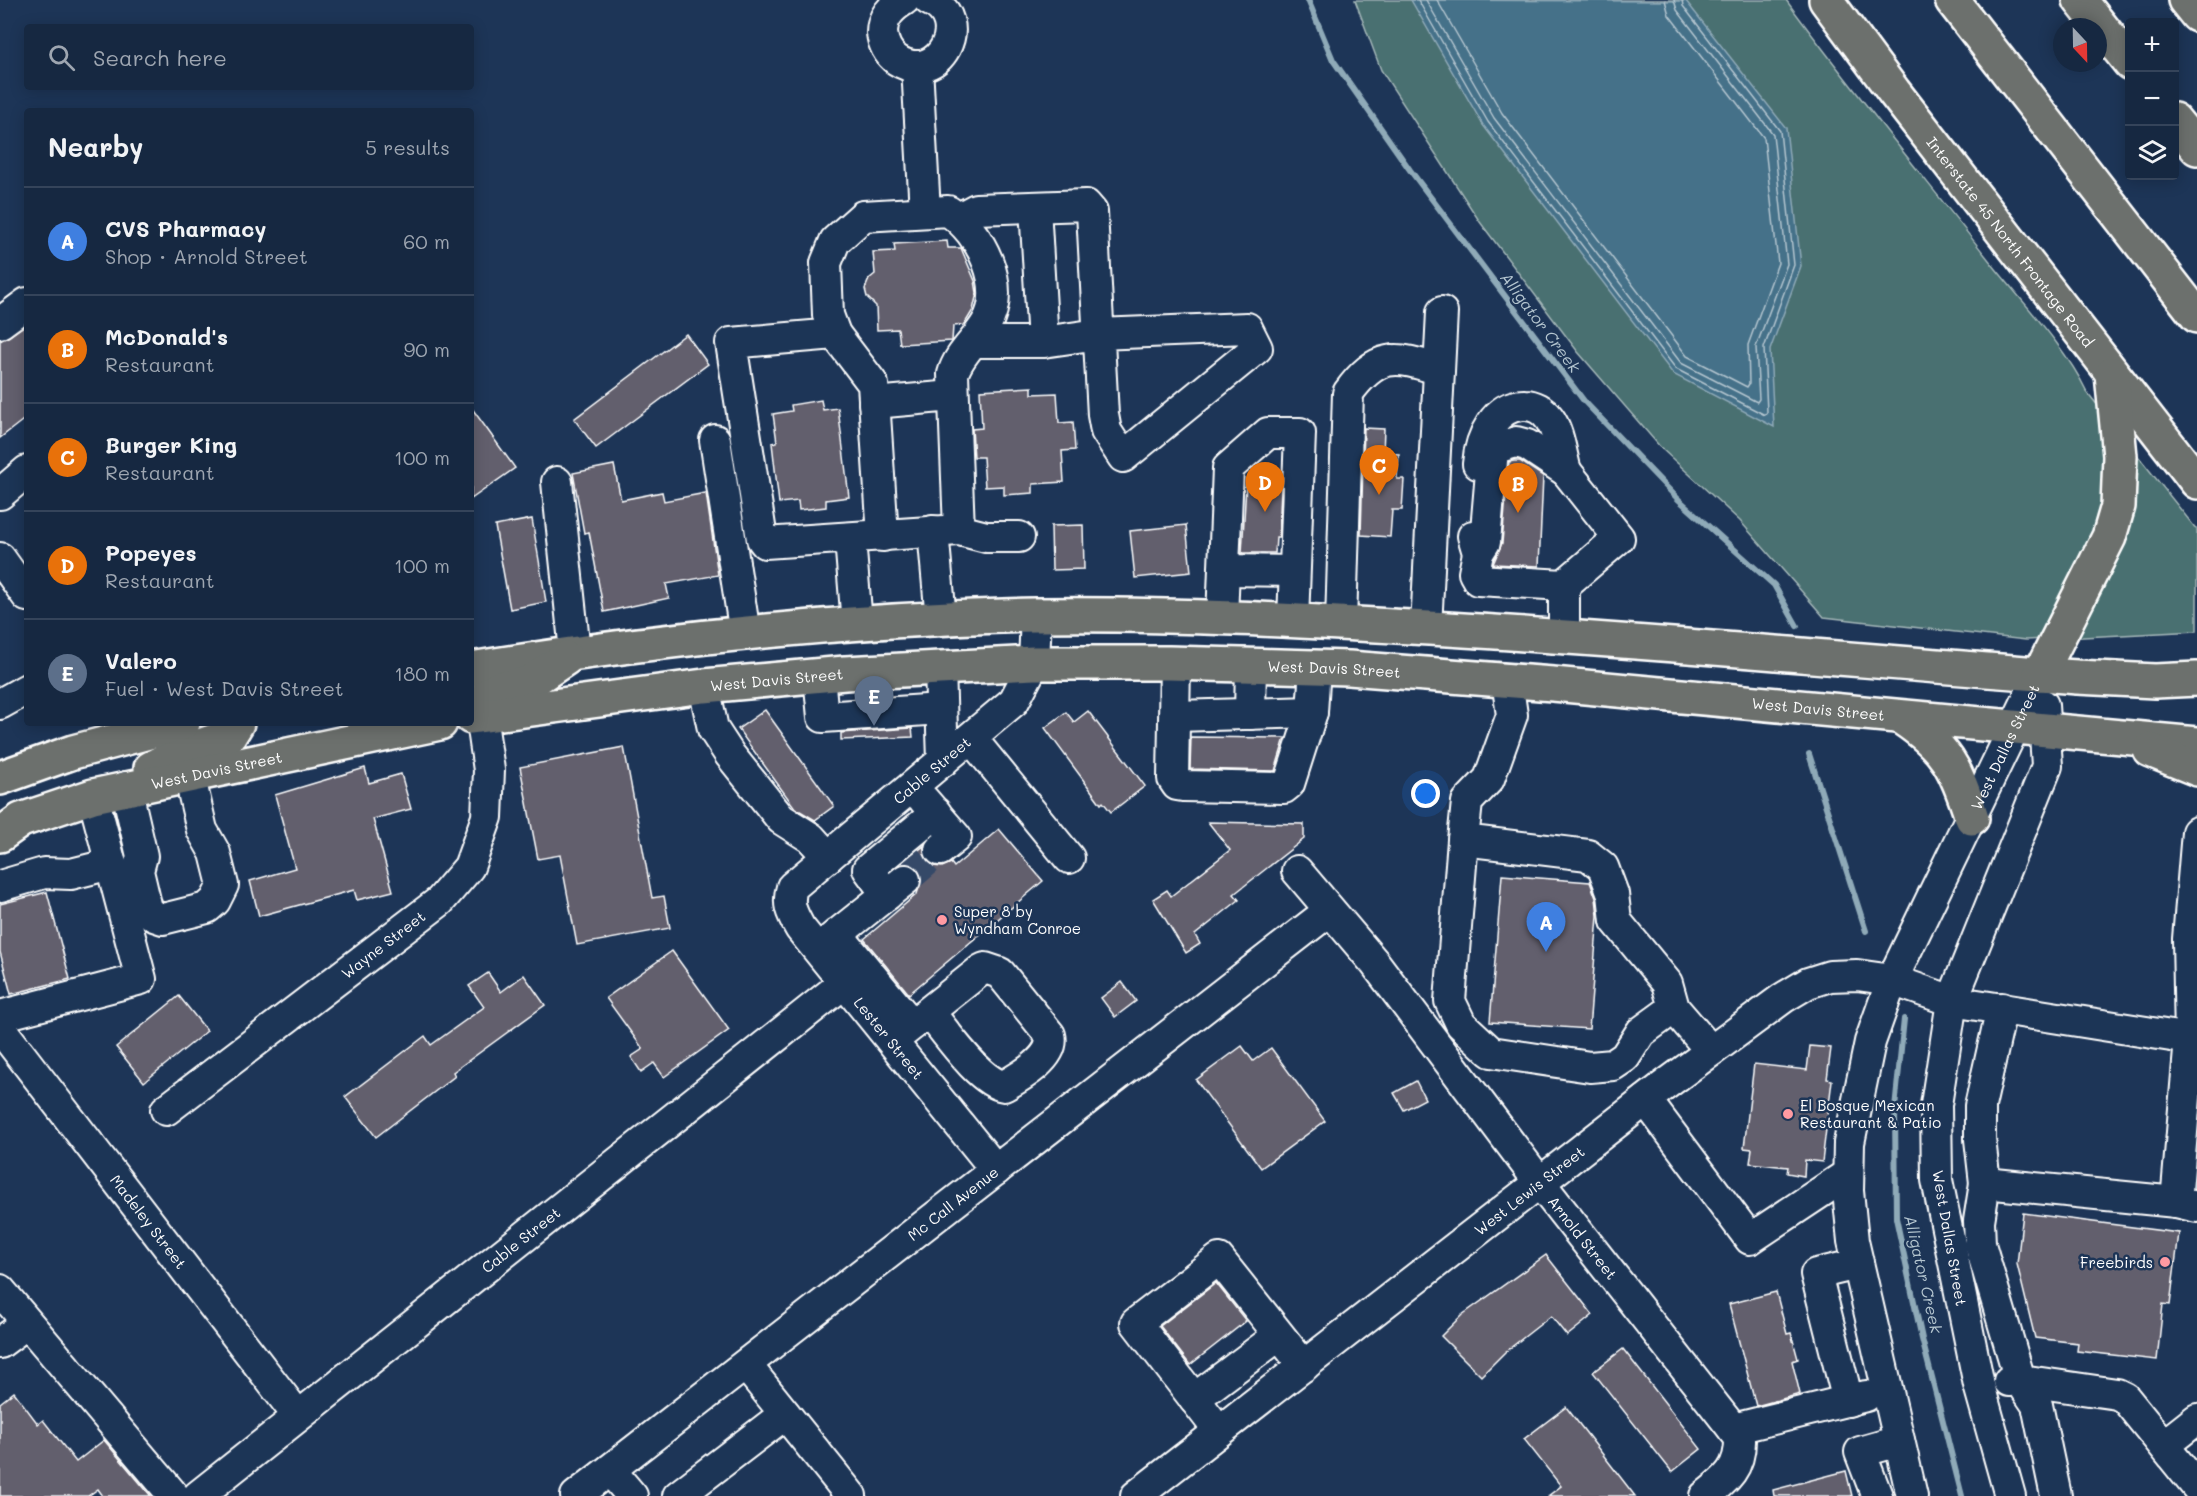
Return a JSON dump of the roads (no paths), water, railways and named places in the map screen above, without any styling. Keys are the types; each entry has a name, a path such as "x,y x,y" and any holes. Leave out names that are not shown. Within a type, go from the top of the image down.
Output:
{"main road":[{"name":"Interstate 45 North Frontage Road","path":"1826,0 1894,92 2197,482"},
{"path":"1952,0 2197,316"},
{"path":"2080,0 2125,57"},
{"path":"2185,0 2197,15"},
{"path":"2179,125 2197,148"},
{"path":"2040,674 2109,537 2118,506 2120,456 2112,374"},
{"path":"474,669 575,652 745,634 857,624 1036,615 1222,618 1341,623 1564,636 2040,674 2155,681 2197,679"},
{"path":"1507,680 1537,672 1556,659 1564,636"},
{"path":"476,716 485,697 499,688 529,683 575,652"},
{"name":"West Davis Street","path":"476,716 704,686 940,668 1034,663 1251,665 1507,680 2120,737 2196,765"},
{"path":"1902,718 1930,737 1948,759 1960,780 1972,818"},
{"path":"0,778 73,752 111,732 159,726"},
{"path":"126,787 147,770 179,753 229,736 235,726"},
{"name":"West Davis Street","path":"0,835 21,820 126,787 425,726"}],"street":[{"path":"904,0 886,15 882,27 883,39 887,50 895,59 917,66 929,64 939,58 946,51 951,32 946,14 929,0"},
{"path":"917,66 925,212"},
{"path":"959,218 976,209 1086,205 1090,208 1098,334 1104,423 1106,431 1123,457 1257,348 1247,328 1098,334 1043,342 975,342"},
{"path":"1035,207 1043,342"},
{"path":"883,536 874,403 870,378 834,334 828,315 825,292 826,263 835,241 863,216 948,211 959,218 982,248 990,267 991,305 988,321 955,367 940,619"},
{"path":"0,323 24,305"},
{"path":"1425,628 1442,312"},
{"path":"834,334 731,343 762,539 769,545 946,531 986,537 1019,537"},
{"path":"1341,623 1348,393 1361,375 1375,363 1397,360 1439,370"},
{"path":"874,403 953,396"},
{"path":"1478,553 1473,542 1479,450 1499,414 1514,405 1529,405 1542,410 1550,418 1555,432 1558,465"},
{"path":"1222,618 1228,468 1268,433 1300,433 1293,621"},
{"path":"715,440 745,634"},
{"path":"1516,442 1527,445 1558,465 1619,538 1564,585 1478,580 1474,573 1478,553 1485,542 1493,449 1516,442"},
{"path":"0,494 24,474"},
{"path":"557,482 575,652"},
{"path":"850,539 857,624"},
{"path":"0,558 24,592"},
{"path":"1224,570 1294,571"},
{"path":"1564,585 1564,636"},
{"name":"Cable Street","path":"788,901 792,887 1014,701 1034,663 1036,615"},
{"path":"1174,663 1176,716 1173,779 1177,785 1284,788 1296,768 1312,712 1315,667"},
{"path":"1250,714 1251,665"},
{"path":"940,668 943,760"},
{"name":"West Dallas Street","path":"1912,1496 1853,1241 1848,1174 1849,1143 1856,1096 1870,1042 1892,980 1972,818 2030,729 2040,674"},
{"path":"819,676 823,717 941,709"},
{"path":"1507,680 1512,714 1489,779 1467,802 1450,1001 1461,1024 1491,1052 1590,1067 1613,1065 1625,1057 1641,1032 1674,1008"},
{"path":"704,686 712,729 730,756 781,819 811,838 828,856"},
{"path":"0,704 24,691"},
{"path":"1176,716 1312,712"},
{"name":"Wayne Street","path":"165,1110 440,901 469,867 487,817 489,770 476,716"},
{"name":"West Dallas Street","path":"2010,1496 1979,1384 1937,1180 1935,1105 1952,1001 2047,766 2030,729"},
{"path":"971,738 1069,858"},
{"path":"126,787 142,856 138,872 147,909 154,916 163,919 207,908 215,901 222,885 215,853 202,830 189,774"},
{"path":"913,786 956,837 940,850"},
{"path":"0,1016 141,979 93,796"},
{"path":"911,1026 827,942 896,887 868,869 936,813"},
{"path":"1463,840 1587,855 1603,867 1613,894 1616,921 1667,983 1674,1008 1711,1051"},
{"path":"1985,1183 2187,1204 2196,845"},
{"path":"0,886 44,873 70,874 111,864"},
{"name":"Arnold Street","path":"1297,871 1375,963 1737,1441"},
{"name":"Lester Street","path":"788,901 795,920 827,942 844,983 911,1026 996,1170"},
{"name":"Mc Call Avenue","path":"576,1496 1329,911"},
{"name":"West Lewis Street","path":"1136,1496 1646,1100 1783,998 1808,984 1830,976 1857,975 1892,980 1952,1001 2190,1039"},
{"name":"Cable Street","path":"198,1496 844,983"},
{"path":"2002,1008 1980,1106 1980,1139 1985,1183 1979,1221 1980,1244 2020,1380 2037,1406 2056,1496"},
{"name":"Madeley Street","path":"0,1028 298,1416"},
{"path":"1646,1100 1750,1239 1848,1174"},
{"path":"1219,1431 1136,1323 1200,1273 1219,1259 1304,1366"},
{"path":"1848,1401 1816,1274 1858,1264"},
{"path":"0,1290 174,1496"},
{"path":"0,1343 27,1323"},
{"path":"1194,1399 1278,1336"},
{"path":"746,1365 850,1496"},
{"path":"1979,1384 2020,1380 2117,1394 2125,1398 2197,1487"},
{"path":"1705,1496 1730,1477 1737,1466 1737,1441 1848,1401 1887,1391"},
{"path":"678,1496 785,1414"},
{"path":"2164,1445 2197,1419"},
{"path":"1877,1496 1860,1452 1899,1441"},
{"path":"610,1470 632,1496"}],"water":[{"path":"1411,0 1686,1 1786,128 1801,266 1770,350 1774,427 1673,374 1483,125"}],"waterway":[{"name":"Alligator Creek","path":"1308,0 1333,60 1410,170 1584,401 1678,499 1774,585 1797,626"},
{"name":"Alligator Creek","path":"1809,754 1866,931"},
{"name":"Alligator Creek","path":"1904,1019 1895,1108 1896,1218 1922,1339 1962,1496"}],"tunnel":[{"path":"905,880 940,850"}],"place":[{"name":"Burger King","path":"1379,495"},
{"name":"Popeyes","path":"1265,512"},
{"name":"McDonald's","path":"1518,513"},
{"name":"Valero","path":"874,726"},
{"name":"Super 8 by Wyndham Conroe","path":"942,920"},
{"name":"CVS Pharmacy","path":"1546,952"},
{"name":"El Bosque Mexican Restaurant & Patio","path":"1788,1114"},
{"name":"Freebirds","path":"2165,1262"}]}
